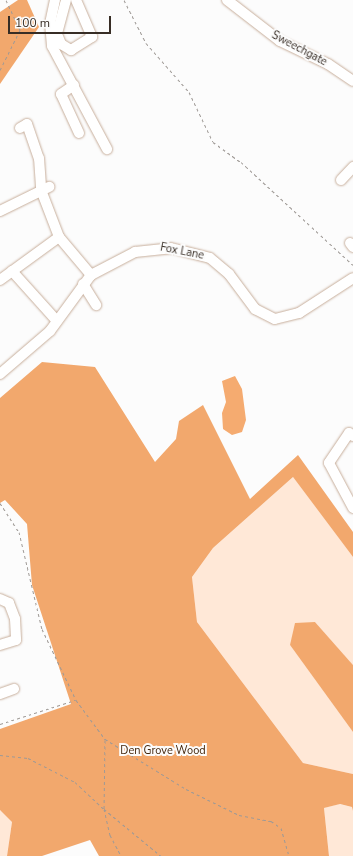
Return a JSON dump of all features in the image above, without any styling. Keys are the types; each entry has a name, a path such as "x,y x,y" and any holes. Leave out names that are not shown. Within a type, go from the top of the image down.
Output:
{"street":[{"path":"55,0 50,23 52,46 107,149"},
{"path":"66,0 57,34 61,44 71,50 92,37 76,0"},
{"name":"Sweechgate","path":"227,0 280,41 328,64 353,81"},
{"path":"74,85 61,94 79,133"},
{"path":"20,128 27,124 39,158 45,189 59,237 91,275"},
{"path":"341,180 353,167"},
{"path":"0,211 45,189"},
{"path":"0,280 59,237"},
{"name":"Fox Lane","path":"2,369 57,321 82,284 91,275 135,252 155,247 196,253 222,260 248,296 252,313 266,317 287,318 353,278"},
{"path":"12,271 57,321"},
{"path":"82,284 96,305"},
{"path":"351,435 329,463 353,508"},
{"path":"0,599 9,603 16,619 16,640 0,645"},
{"path":"0,694 14,688"}],"path":[{"path":"0,70 20,30 6,0"},
{"path":"124,0 146,44 189,92 213,142 241,162 353,265"},
{"path":"0,503 19,532 42,628 76,700 106,739 186,789 239,815 271,821 281,828 289,856"},
{"path":"0,724 76,700"},
{"path":"106,739 104,809 110,835 121,856"},
{"path":"0,755 28,758 75,782 104,809 161,856"}],"shaded area":[{"path":"235,376 242,389 246,420 242,432 232,435 223,429 222,413 226,402 222,381"},
{"path":"293,477 353,557 353,665 315,622 290,645 353,732 353,774 303,763 197,622 192,577 213,548"},
{"path":"339,804 352,807 353,856 329,856 324,808"},
{"path":"0,810 12,822 7,856 0,856"}],"green space":[{"path":"18,0 27,0 39,27 0,84 0,12"},
{"name":"Den Grove Wood","path":"42,362 95,367 155,462 176,439 179,421 203,405 250,499 298,455 353,532 353,557 293,477 213,548 192,577 197,622 303,763 353,774 353,811 352,807 340,804 324,808 329,856 99,856 90,840 42,856 7,856 12,822 0,810 0,729 71,704 32,585 27,524 5,500 0,503 0,398"},
{"path":"315,622 353,665 353,732 290,645 295,623"}]}
